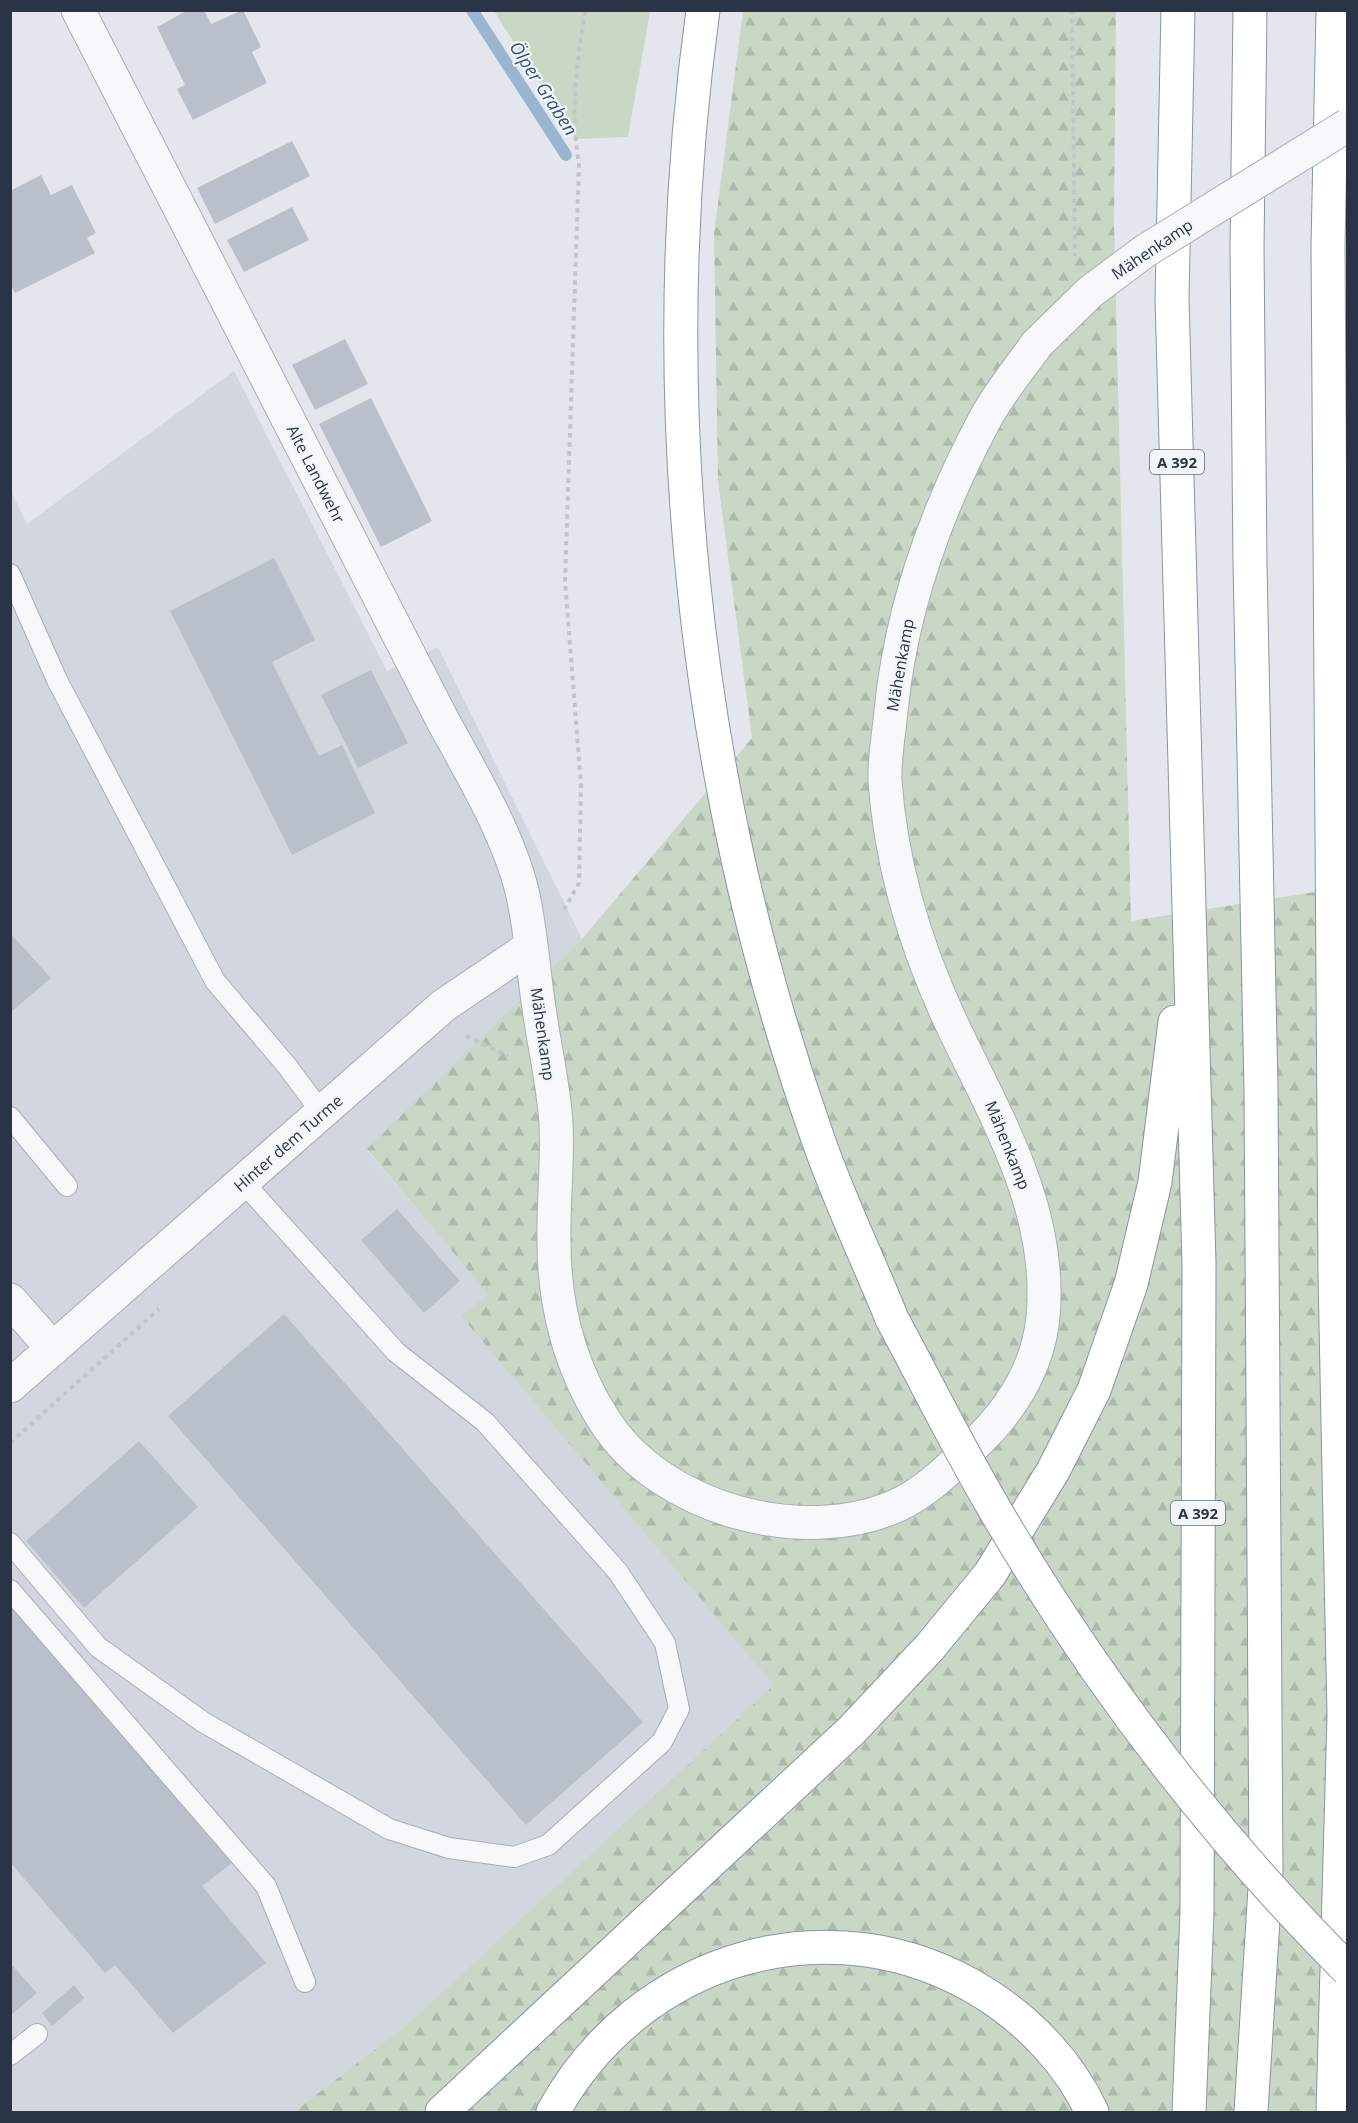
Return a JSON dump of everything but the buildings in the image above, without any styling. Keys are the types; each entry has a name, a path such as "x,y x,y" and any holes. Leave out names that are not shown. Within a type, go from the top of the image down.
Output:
{"highway":[{"path":"703,10 695,64 680,255 682,423 693,579 710,709 734,834 772,991 818,1140 892,1319 991,1503 1063,1620 1158,1754 1291,1913 1347,1970"},
{"name":"A 392","path":"1178,10 1172,299 1199,1264 1197,1912 1189,2112"},
{"path":"1250,10 1247,247 1249,541 1261,1089 1266,1860 1251,2112"},
{"path":"1333,10 1328,246 1335,1275 1344,1716 1335,2112"},
{"path":"1333,766 1347,821"},
{"path":"442,2112 852,1730 930,1647 990,1574 1053,1471 1094,1390 1131,1284 1155,1182 1189,913"},
{"path":"552,2112 586,2060 613,2032 678,1985 717,1966 758,1954 800,1947 843,1947 884,1953 925,1964 965,1981 1001,2004 1034,2031 1062,2063 1092,2112"},
{"path":"1335,2112 1347,2067"}],"street":[{"name":"Alte Landwehr","path":"78,10 443,721 487,801 521,889 530,947"},
{"name":"Mähenkamp","path":"530,947 556,1123 553,1250 562,1322 578,1375 608,1427 642,1464 690,1494 748,1516 807,1524 855,1519 897,1505 931,1485 999,1422 1027,1377 1043,1322 1044,1262 1032,1204 1006,1135 918,948 894,856 885,774 894,679 918,574 944,504 986,416 1037,344 1090,292 1145,251 1347,125"},
{"name":"Hinter dem Turme","path":"10,1386 443,1006 530,947"},
{"path":"10,1299 53,1349"}],"lane":[{"path":"10,574 57,680 215,981 287,1066 322,1113"},
{"path":"10,1117 67,1186"},
{"path":"10,1544 98,1647 203,1722 389,1829 449,1848 514,1857 548,1845 662,1742 679,1709 665,1643 618,1572 485,1422 396,1352 243,1182"},
{"path":"10,1590 266,1886 305,1982"},
{"path":"10,2055 37,2034"}],"path":[{"path":"530,947 567,907 579,883 581,785 565,581 579,164 575,139 575,64 586,10"},
{"path":"1072,10 1076,260"},
{"path":"463,1035 517,1060"},
{"path":"10,1443 166,1303"}],"shaded area":[{"path":"234,371 387,671 438,647 582,939 367,1150 489,1294 461,1316 775,1685 410,2022 294,2112 11,2112 10,489 27,524"}],"green space":[{"path":"494,11 650,11 628,137 575,139"},
{"path":"743,11 1116,11 1114,222 1131,921 1347,887 1347,2112 294,2112 410,2022 774,1685 461,1316 488,1294 367,1149 582,939 752,738 718,481 714,234"}],"waterway":[{"name":"Ölper Graben","path":"472,10 566,155"}]}
